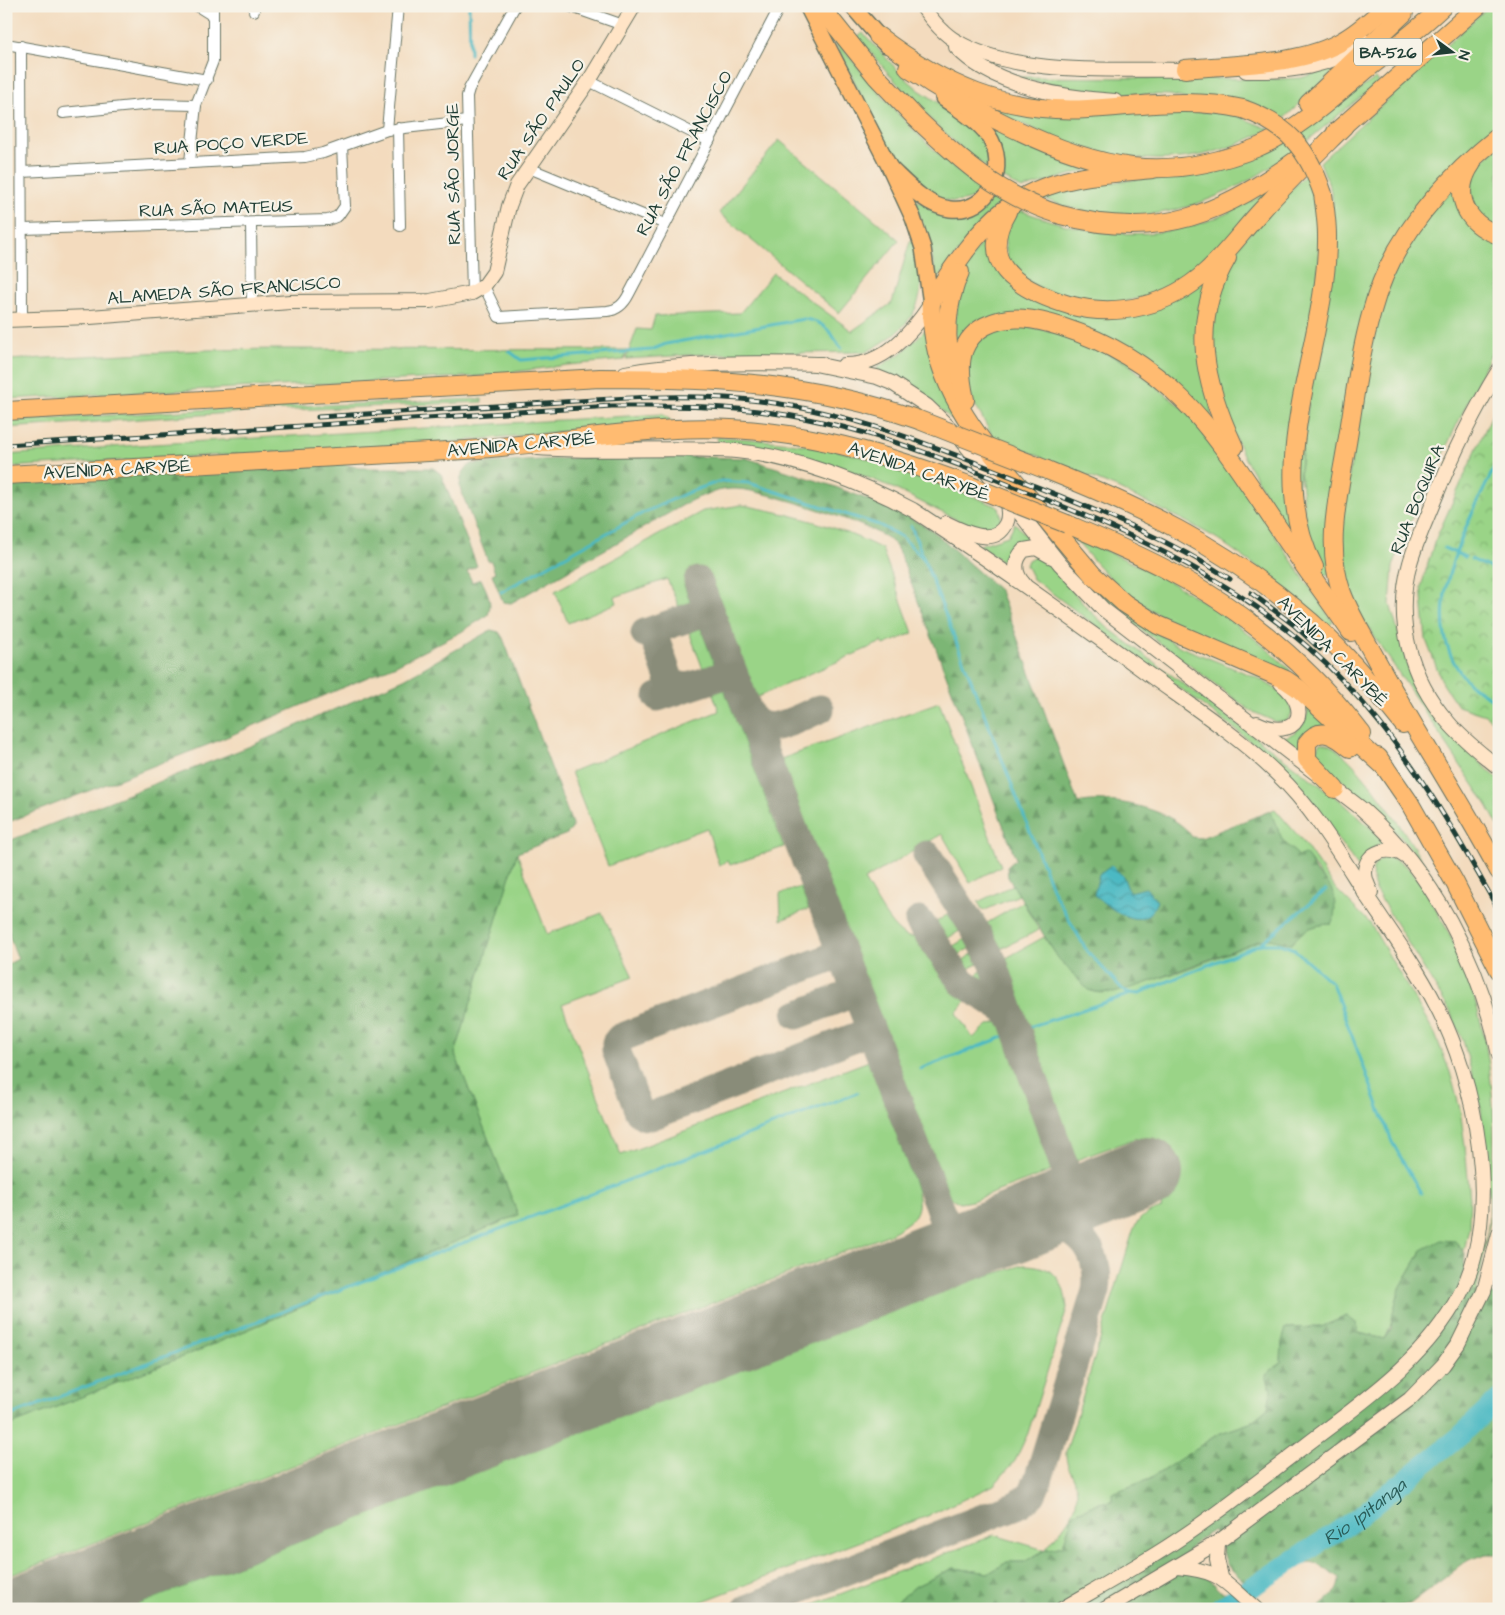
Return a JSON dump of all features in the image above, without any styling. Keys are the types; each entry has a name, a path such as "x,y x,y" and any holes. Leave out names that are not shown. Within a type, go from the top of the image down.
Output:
{"highway":[{"path":"820,6 876,76 915,117 964,163 998,188 1026,203 1061,216 1105,224 1135,225 1174,221 1210,211 1266,182 1344,126"},
{"path":"1185,69 1285,59 1315,52 1344,40 1387,6"},
{"name":"BA-526","path":"1153,169 1191,165 1257,148 1294,126 1333,98 1443,6"},
{"name":"BA-526","path":"1344,126 1478,6"},
{"path":"1229,156 1254,143 1288,121 1408,10"},
{"path":"878,36 903,54 960,87 997,100 1033,107 1067,110 1143,103 1191,102 1243,109 1268,119 1297,143 1314,168 1323,194 1327,236 1324,273 1297,428 1294,476 1301,536 1342,618"},
{"path":"908,68 954,100 1059,149 1116,166 1153,169"},
{"path":"1017,201 1001,222 997,232 996,251 1000,263 1011,276 1038,294 1079,307 1126,309 1147,305 1181,290 1206,271 1272,198 1344,126"},
{"path":"1499,136 1451,178 1428,204 1408,233 1382,282 1366,335 1340,482 1333,538 1336,573 1349,608 1389,683 1499,871"},
{"path":"1480,151 1466,175 1463,201 1470,216 1481,228 1499,234"},
{"path":"1153,169 1059,181 1017,201 989,224 957,262 931,304 935,343 945,380 961,411 996,458 1093,574 1124,603 1158,626 1180,637 1251,665 1298,688 1385,767"},
{"path":"989,224 961,270 949,305 948,330 950,354 965,400 996,458"},
{"path":"1242,233 1215,281 1204,332 1204,357 1212,395 1219,415 1252,486"},
{"path":"965,400 960,366 963,350 972,336 985,327 999,321 1024,319 1044,321 1076,332 1107,346 1165,383 1207,424 1252,486 1304,566 1389,683"},
{"name":"AVENIDA CARYBÉ","path":"6,411 600,378 697,378 787,387 855,399 919,420 1118,498 1198,539 1237,563 1299,611 1376,691 1444,778"},
{"name":"AVENIDA CARYBÉ","path":"6,474 325,458 507,446 677,428 772,432 870,451 971,486 1139,555 1173,572 1243,618 1277,646 1324,690 1355,726 1409,802 1430,840"},
{"path":"1335,789 1307,759 1307,743 1315,735 1334,735 1366,762 1402,802 1430,840 1499,970"}],"main road":[{"name":"RUA SÃO PAULO","path":"478,289 494,272 513,192 589,81 634,6"},
{"path":"600,378 665,365 738,362 858,364 879,356 912,332 931,304 928,274 920,234 890,168 807,6"},
{"path":"852,6 908,68 987,135 996,150 997,170 991,188 984,197 971,205 957,209 943,207 926,200 890,168"},
{"path":"922,6 937,26 972,61 1001,77 1029,86 1078,97 1143,103"},
{"path":"937,26 954,40 969,48 1008,60 1115,70 1185,69 1276,72 1313,67 1352,51 1408,10"},
{"name":"ALAMEDA SÃO FRANCISCO","path":"6,320 90,318 252,304 444,300 478,289"},
{"path":"815,364 876,377 911,394 940,417 961,439 1060,564 1103,609 1335,789 1394,839 1416,866 1449,920 1469,962 1487,1008 1499,1055"},
{"name":"RUA BOQUIRA","path":"1496,376 1440,487 1419,536 1410,564 1404,608 1410,653 1423,688 1448,723 1471,746 1499,768"},
{"path":"507,446 583,452 698,449 738,452 783,461 835,476 919,509 961,530 988,536 1001,532 1007,522 1008,508 1002,492"},
{"path":"887,496 919,514 1028,588 1232,736 1275,771 1319,823 1434,1001 1457,1052 1474,1120 1482,1195 1477,1244 1464,1285 1442,1323 1396,1376 1211,1518 1157,1554 1062,1609"},
{"path":"1028,588 1021,581 1015,567 1016,560 1024,550 1029,548 1042,549 1060,564"},
{"path":"1236,713 1276,730 1287,729 1292,726 1299,715 1298,703 1289,690 1274,678 1251,665"},
{"path":"1378,913 1366,880 1366,866 1369,860 1378,852 1390,850 1400,853 1416,866"},
{"path":"1105,1609 1218,1542 1410,1399 1443,1365 1458,1344 1481,1299 1494,1258 1499,1234"},
{"path":"1218,1542 1217,1559 1224,1579"},
{"path":"1177,1567 1202,1570 1224,1579 1251,1605"}],"street":[{"path":"190,162 196,105 207,80 214,52 213,11 197,6"},
{"path":"398,6 392,129 400,226"},
{"name":"RUA SÃO JORGE","path":"478,289 467,121 469,89 515,6"},
{"path":"569,6 623,25"},
{"name":"RUA SÃO FRANCISCO","path":"478,289 499,317 612,311 626,300 780,6"},
{"path":"6,44 207,80"},
{"path":"20,46 22,319"},
{"path":"589,81 709,141"},
{"path":"63,113 152,104 196,105"},
{"name":"RUA POÇO VERDE","path":"22,172 305,157 392,129 467,121"},
{"name":"RUA SÃO MATEUS","path":"22,230 316,222 338,216 345,206 342,146"},
{"path":"529,168 665,224"},
{"path":"251,224 252,304"}],"green space":[{"path":"1489,6 1499,6 1499,129 1379,278 1329,574 1324,575 1307,535 1300,471 1333,202 1330,187 1320,162"},
{"path":"863,33 903,76 919,90 961,117 986,141 992,171 973,158 920,109 858,37"},
{"path":"837,41 887,101 923,140 983,190 965,201 955,202 935,196 917,185 899,162 878,129 835,42"},
{"path":"1342,64 1280,122 1170,95 1091,93 1016,77 1278,79 1301,78"},
{"path":"1376,78 1379,82 1307,141 1298,132"},
{"path":"979,103 1230,113 1269,129 1231,147 1194,156 1158,159 1122,156 1086,148 1051,136"},
{"path":"982,122 1043,152 1093,168 1022,189 1001,177"},
{"path":"779,140 899,240 839,313 719,213"},
{"path":"1285,140 1294,151 1264,171 1234,188 1204,201 1172,211 1140,215 1107,215 1073,208 1038,196 1059,188 1203,172"},
{"path":"1499,146 1499,228 1485,222 1474,207 1471,185 1479,165"},
{"path":"1306,174 1315,191 1320,248 1294,535 1291,537 1245,459 1227,419 1209,364 1215,292 1221,277 1243,240"},
{"path":"1458,185 1499,239 1499,337 1403,537 1393,567 1390,604 1411,677 1438,723 1499,780 1499,827 1487,805 1360,615 1345,576 1340,535 1366,366 1386,291 1399,260 1435,206"},
{"path":"1270,190 1212,259 1163,293 1103,306 1047,294 1008,265 1004,232 1017,209 1051,221 1084,229 1115,233 1146,233 1177,229 1208,221 1239,208"},
{"path":"992,195 1002,201 985,217 936,282 930,243 913,199 944,212"},
{"path":"988,235 995,266 1099,315 1209,275 1211,417 1182,390 1031,314 960,345 952,344 958,300 965,272 978,247"},
{"path":"912,240 921,277 920,293 916,307 909,320 898,331 866,352 704,354 626,359 637,329 651,330 655,316 740,313 773,273 852,331 892,303 910,241"},
{"path":"1014,324 1061,333 1127,363 1197,420 1333,622 1329,626 1266,573 1216,538 1187,522 1117,488 993,437 968,388 967,357 984,333"},
{"path":"925,330 962,424 948,416 915,390 897,379 877,371 877,368 903,352"},
{"path":"207,350 627,350 624,360 483,376 6,399 6,360"},
{"path":"482,399 482,402 245,412 6,428 6,421 201,410"},
{"path":"1499,399 1499,726 1485,715 1458,706 1443,684 1426,640 1421,587 1434,543"},
{"path":"662,414 672,421 440,443 6,467 6,455 138,445"},
{"path":"717,437 794,444 860,456 920,476 999,507 1001,518 999,523 991,526 983,527 968,524 894,489 848,470 793,455 718,442"},
{"path":"628,455 746,458 830,485 893,509 932,530 1000,591 1078,803 1106,801 1140,806 1172,819 1184,827 1192,837 1201,838 1270,811 1283,841 1299,856 1305,854 1318,875 1328,883 1334,899 1335,910 1331,924 1319,925 1304,931 1292,944 1270,939 1261,940 1141,985 1114,993 1088,990 1058,958 1008,877 1007,867 1016,859 902,559 896,546 890,540 861,525 769,495 737,489 720,490 692,500 511,603 503,602 492,574 495,573 491,561 488,561 460,488 461,477 464,471 471,464"},
{"path":"344,464 360,468 433,468 441,474 477,566 467,571 472,582 481,579 489,597 488,615 461,632 396,665 215,742 6,823 6,480"},
{"path":"742,505 778,512 831,527 882,549 913,633 884,645 882,642 755,698 707,576 684,585 690,602 686,608 679,607 667,579 615,597 617,603 568,623 555,591 703,511"},
{"path":"1038,522 1043,524 1143,625 1181,647 1258,678 1276,689 1289,702 1292,713 1287,721 1276,722 1251,711 1107,604 1070,564"},
{"path":"1015,523 1029,539 1016,546 1007,565 980,545 1008,536"},
{"path":"1073,537 1133,563 1188,592 1240,627 1290,670 1287,673 1164,618 1137,601 1117,584 1098,566"},
{"path":"1035,556 1047,561 1085,606 1108,628 1341,801 1385,841 1367,852 1359,868 1305,795 1268,756 1236,730 1033,579 1026,565 1028,560"},
{"path":"694,622 699,624 714,663 713,669 707,671 703,669 688,629 689,625"},
{"path":"491,630 499,632 503,638 572,824 572,829 567,834 517,853 455,1054 518,1215 207,1347 6,1427 6,965 18,959 6,928 6,842 248,747 404,679"},
{"path":"719,683 723,686 784,847 730,865 728,861 719,865 707,828 608,866 571,772 719,711 711,688 712,685"},
{"path":"939,702 1001,866 970,883 942,834 864,880 894,926 908,937 914,937 921,933 954,986 969,997 956,1013 973,1038 988,1025 1001,1021 1005,1024 1057,1166 1057,1169 972,1201 960,1203 948,1196 780,761 781,759"},
{"path":"1308,708 1331,725 1319,726 1309,732 1300,741 1296,752 1280,739 1291,735 1303,724"},
{"path":"1321,743 1333,747 1347,758 1362,775 1393,815 1424,864 1383,817 1318,759 1315,752"},
{"path":"1275,809 1301,839 1335,888 1370,923 1435,1034 1450,1072 1460,1109 1465,1146 1470,1199 1469,1228 1464,1251 1455,1241 1422,1250 1399,1291 1392,1321 1385,1339 1359,1333 1355,1323 1347,1316 1321,1327 1287,1328 1282,1342 1281,1362 1266,1375 1271,1391 1268,1408 1250,1423 1218,1434 1150,1479 1113,1493 1112,1501 1098,1503 1073,1514 1063,1546 1045,1550 1063,1528 1076,1504 1076,1485 1068,1465 1066,1452 1133,1231 1138,1221 1145,1215 1162,1208 1136,1138 1071,1162 1069,1161 1018,1021 1008,979 999,962 1044,937 1060,959 1082,983 1095,992 1107,992 1150,982 1261,940 1270,939 1292,944 1304,931 1319,925 1331,924 1325,880 1305,855 1299,856 1284,842 1277,831 1270,811"},
{"path":"517,853 547,934 602,913 633,977 562,1004 621,1155 869,1061 915,1185 918,1203 915,1215 911,1220 890,1234 6,1577 6,1427 207,1347 518,1215 455,1054"},
{"path":"1384,857 1401,863 1415,875 1458,952 1475,999 1486,1047 1492,1096 1494,1146 1490,1211 1481,1109 1463,1040 1450,1011 1376,891 1372,872 1379,860"},
{"path":"1013,885 1019,895 983,911 978,902"},
{"path":"800,887 809,909 781,920 780,894"},
{"path":"1023,902 1039,930 998,950 987,923"},
{"path":"957,908 966,927 940,943 929,927"},
{"path":"968,937 973,946 951,960 945,951"},
{"path":"977,951 981,958 978,964 961,972 954,966"},
{"path":"983,970 996,989 997,995 971,985 967,981"},
{"path":"1487,1234 1485,1245 1476,1293 1471,1291"},
{"path":"1441,1240 1455,1241 1465,1253 1464,1273 1459,1290 1499,1296 1499,1554 1486,1554 1467,1561 1410,1604 1381,1609 1317,1609 1335,1592 1339,1583 1339,1577 1318,1564 1307,1562 1293,1567 1261,1593 1256,1593 1227,1565 1221,1544 1213,1531 1199,1539 1186,1553 1220,1591 1231,1594 1243,1606 1241,1609 894,1609 893,1605 916,1586 954,1568 989,1573 1007,1562 1024,1562 1045,1550 1063,1546 1073,1514 1098,1503 1112,1501 1112,1493 1150,1479 1218,1434 1250,1423 1268,1408 1271,1391 1266,1375 1281,1362 1282,1342 1286,1328 1321,1327 1347,1316 1356,1323 1359,1333 1385,1339 1391,1329 1393,1312 1400,1288 1422,1250"},
{"path":"1023,1265 1043,1268 1056,1276 1063,1289 1067,1308 1028,1433 1015,1461 994,1485 930,1515 682,1609 127,1609 957,1285"},
{"path":"994,1535 1045,1550 1024,1562 1007,1562 989,1573 954,1568 916,1586 894,1605 894,1609 867,1609 856,1605 844,1609 801,1609"}],"water":[{"path":"1111,865 1123,876 1129,892 1146,888 1157,901 1151,911 1144,917 1127,917 1118,913 1094,895 1099,874"}],"waterway":[{"path":"469,6 470,54"},
{"path":"509,351 521,360 651,350 666,344 804,319 817,322 826,328 841,348"},
{"path":"1499,458 1460,541 1450,571 1444,602 1444,631 1452,659 1470,684 1499,703"},
{"path":"501,592 643,513 689,492 721,481 749,483 879,525 902,537 924,559"},
{"path":"911,526 1054,893 1087,951 1125,992 1137,994 1260,944 1280,944 1294,949 1332,983 1392,1142 1421,1193"},
{"path":"1444,548 1465,557"},
{"path":"1471,559 1499,572"},
{"path":"1260,944 1326,890"},
{"path":"1023,1029 1131,994"},
{"path":"920,1069 1006,1036"},
{"path":"6,1417 857,1093"},
{"name":"Rio Ipitanga","path":"1218,1609 1355,1520 1460,1436 1499,1399"}],"taxiway":[{"path":"698,581 941,1212 949,1225 959,1233 965,1236 987,1237"},
{"path":"645,633 702,613 708,615 714,622"},
{"path":"662,627 656,632 655,639 671,684 686,687"},
{"path":"658,697 725,675 732,676 737,683"},
{"path":"749,716 756,723 764,726 773,726 793,721 820,709"},
{"path":"927,855 977,933 993,962 1068,1177 1072,1202 1067,1205"},
{"path":"919,921 962,982 1005,1010 1010,1016"},
{"path":"844,961 838,957 832,957 620,1038 616,1043 616,1050 639,1112 645,1116 651,1116 863,1034 869,1034 875,1038"},
{"path":"797,1015 846,996 853,995 859,999"},
{"path":"929,1260 943,1245 945,1233 941,1212"},
{"path":"747,1609 1017,1505 1032,1494 1038,1480 1096,1291 1096,1273 1093,1257 1086,1245 1076,1235 1063,1228 1049,1224 1016,1226"}],"runway":[{"path":"27,1609 1016,1226 1147,1173"}],"railway":[{"path":"318,417 653,397 707,397 760,401 795,407 830,414 899,434 1083,505 1183,551 1230,579"},
{"path":"6,445 612,406 740,409 791,416 856,430 919,450 1103,523 1190,566 1231,590 1271,618 1309,648 1345,683 1368,709 1410,763 1448,821 1499,911"},
{"path":"1251,593 1294,625 1320,649"}]}
